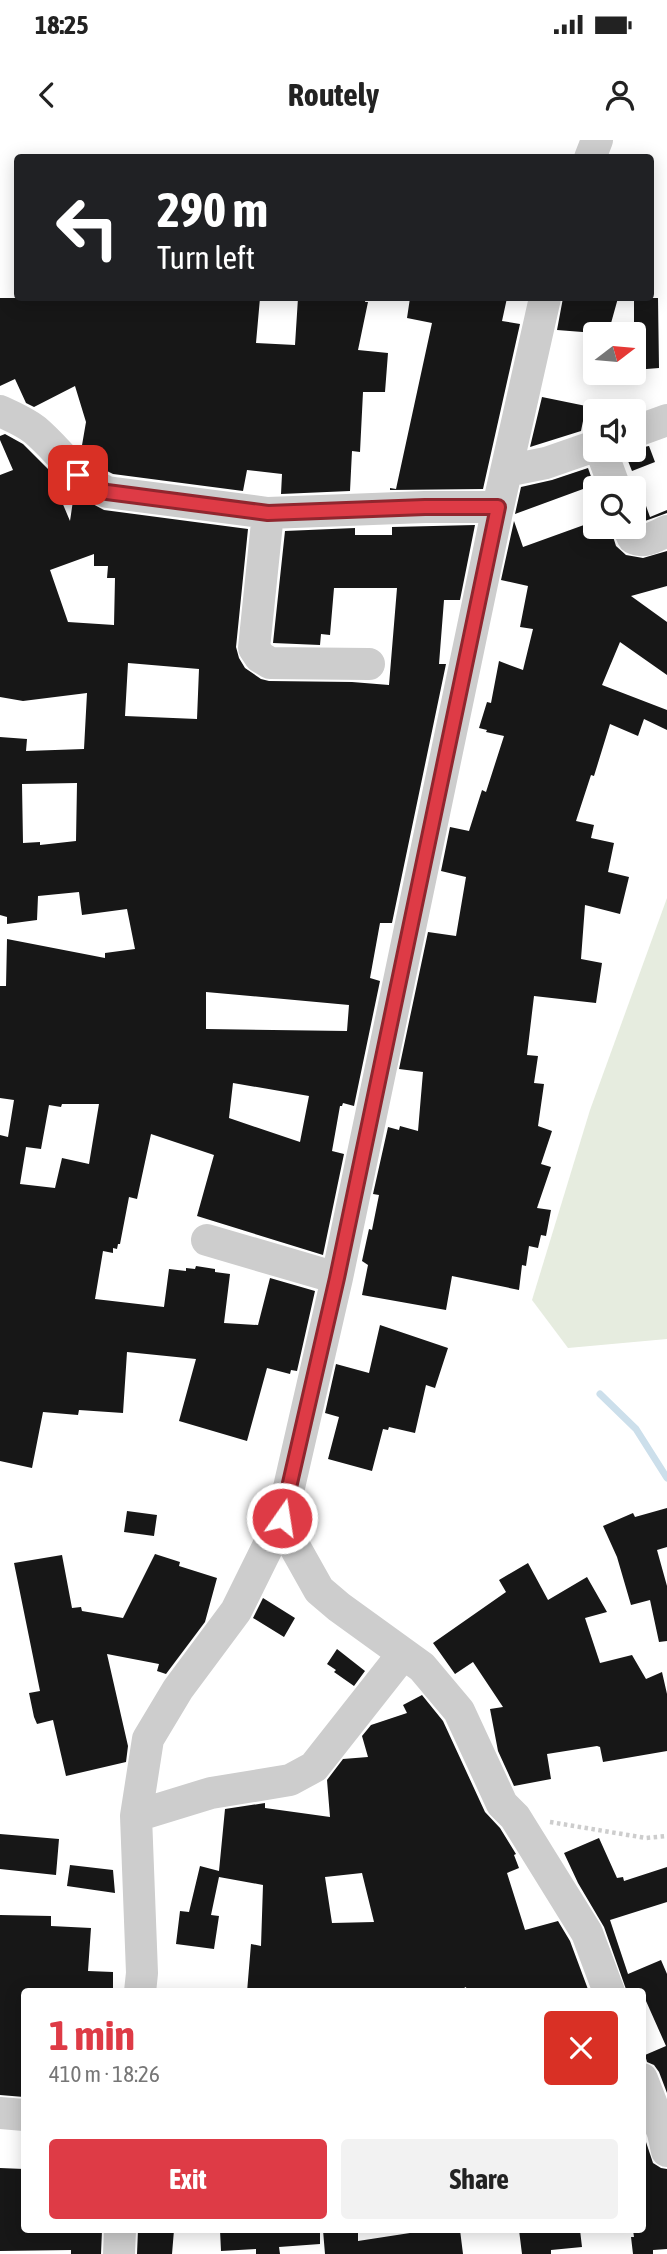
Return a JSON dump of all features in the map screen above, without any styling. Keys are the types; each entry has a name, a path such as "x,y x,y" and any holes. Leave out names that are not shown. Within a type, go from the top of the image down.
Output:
{"street":[{"path":"140,1988 136,1816 148,1739 178,1689 236,1611 282,1518 337,1278 498,507 544,301"},
{"path":"0,411 33,428 78,475 107,492 268,513 498,507"},
{"path":"646,428 667,420"},
{"path":"506,471 546,463 583,450"},
{"path":"268,513 254,648 260,657 270,663 369,664"},
{"path":"636,539 643,541 667,531"},
{"path":"207,1240 337,1278"},
{"path":"282,1518 319,1590 422,1667 459,1711 502,1804 515,1817 587,1933 608,1988"},
{"path":"136,1816 211,1793 290,1780 314,1767 403,1654"},
{"path":"646,2089 666,2139"},
{"path":"0,2113 21,2115"},
{"path":"119,2254 120,2233"}],"path":[{"path":"515,1817 599,1828 646,1838 667,1836"}],"shaded area":[{"path":"667,898 667,1339 568,1348 532,1300 590,1110"}],"building":[{"path":"0,298 14,298 14,301 260,301 256,343 295,345 298,301 365,301 368,302 358,350 388,353 385,392 363,392 360,452 352,451 350,491 281,494 282,474 247,470 243,491 113,474 81,451 86,422 75,386 34,407 26,403 15,379 0,386"},
{"path":"654,298 658,298 659,368 646,369 646,322 634,322 634,301 654,301"},
{"path":"410,301 506,301 502,321 520,324 483,489 390,490 396,489 432,323 407,318"},
{"path":"562,301 617,301 611,322 583,322 583,332 557,330"},
{"path":"542,397 583,405 581,431 530,447"},
{"path":"5,434 23,444 48,469 70,521 74,494 104,510 248,529 236,647 245,668 269,681 389,685 397,588 334,588 330,635 321,634 320,645 273,643 285,531 355,528 355,535 392,535 392,527 475,525 460,600 444,600 439,664 446,664 392,923 380,923 370,978 380,981 354,1106 343,1103 340,1106 332,1151 344,1154 323,1255 197,1216 214,1155 151,1134 137,1199 129,1197 120,1244 117,1249 113,1248 113,1253 103,1251 95,1299 164,1307 169,1269 186,1271 186,1268 195,1269 196,1266 215,1269 215,1272 230,1274 224,1323 258,1325 270,1278 315,1291 297,1371 291,1370 290,1374 267,1368 247,1441 179,1421 196,1359 127,1352 123,1413 79,1410 78,1415 43,1412 32,1468 0,1461 0,1135 8,1137 14,1100 0,1098 0,986 6,986 7,939 105,958 105,953 135,949 127,909 82,915 79,892 38,896 37,920 7,924 7,917 0,915 0,737 27,739 26,751 84,749 87,693 23,701 0,697 0,475 13,470 0,436","holes":["94,554 94,566 108,566 107,578 115,578 114,625 68,622 50,570","128,663 199,669 197,719 125,716","77,783 76,841 40,845 40,842 23,843 22,784","206,992 349,1005 347,1031 206,1029","233,1083 309,1096 300,1142 229,1118","62,1104 99,1104 89,1164 62,1158 55,1188 20,1184 26,1147 41,1149 49,1105 61,1107"]},
{"path":"649,446 655,462 632,471 628,462 646,462 646,447"},
{"path":"588,468 591,476 583,476 583,489 515,514 521,487"},
{"path":"646,506 650,517 667,510 667,513 646,521"},
{"path":"514,521 523,547 583,525 583,539 614,539 616,546 626,555 643,558 667,551 667,586 631,596 667,622 667,675 620,642 602,685 667,710 667,730 644,719 638,736 610,724 594,776 591,775 576,821 594,825 591,838 614,843 608,872 629,877 620,914 585,905 581,959 602,963 596,1003 534,996 527,1055 538,1056 534,1083 544,1084 538,1126 552,1131 541,1164 551,1167 537,1208 551,1210 546,1236 541,1235 538,1248 529,1246 526,1266 522,1265 519,1290 452,1276 446,1310 362,1295 368,1265 362,1261 379,1195 373,1194 388,1127 399,1130 400,1126 418,1131 423,1072 399,1069 428,932 456,936 466,877 441,871 450,827 469,831 482,790 486,792 504,736 479,728 487,702 491,703 499,661 523,670 533,629 520,627 528,586 501,580"},
{"path":"380,1325 448,1348 435,1388 426,1385 415,1433 389,1427 388,1430 383,1429 372,1471 328,1459 339,1417 325,1413 336,1364 369,1373"},
{"path":"667,1508 667,1547 657,1550 667,1586 667,1641 659,1642 650,1600 631,1605 617,1557 603,1526 633,1513 635,1517"},
{"path":"127,1511 157,1515 154,1536 124,1532"},
{"path":"155,1554 180,1562 179,1566 217,1578 205,1622 166,1674 157,1671 159,1664 107,1654 128,1746 126,1762 66,1776 53,1720 37,1724 34,1717 29,1693 40,1691 14,1563 62,1555 72,1608 81,1607 82,1611 123,1618"},
{"path":"528,1563 548,1600 587,1577 607,1612 585,1618 600,1663 632,1655 646,1679 662,1672 667,1694 667,1751 603,1762 600,1747 597,1746 547,1754 551,1779 514,1786 498,1751 490,1709 503,1707 473,1662 455,1674 433,1643 506,1592 499,1580"},
{"path":"263,1598 295,1618 284,1637 253,1618"},
{"path":"337,1649 365,1671 354,1686 327,1664"},
{"path":"422,1695 443,1721 485,1812 500,1828 516,1854 514,1855 519,1868 507,1873 525,1930 558,1921 570,1941 588,1988 247,1988 251,1944 261,1946 263,1885 219,1877 211,1915 219,1916 214,1949 176,1944 180,1911 189,1912 200,1866 219,1871 225,1809 265,1803 265,1808 330,1817 327,1780 343,1759 368,1757 362,1736 371,1725 407,1713 403,1705","holes":["362,1873 374,1922 332,1923 325,1877"]},
{"path":"0,1834 59,1839 56,1875 0,1869"},
{"path":"599,1838 617,1878 623,1877 624,1881 667,1867 667,1902 610,1920 628,1974 661,1960 667,1974 667,2093 659,2072 646,2058 646,2055 666,2046 646,2001 646,1988 626,1988 604,1927 564,1853"},
{"path":"70,1865 113,1870 115,1893 67,1886"},
{"path":"0,1915 51,1916 51,1926 91,1928 88,1971 113,1972 113,1988 21,1988 21,2097 0,2095"},
{"path":"646,2142 653,2163 667,2169 667,2249 653,2250 653,2254 633,2254 631,2237 634,2237 633,2233 646,2233"},
{"path":"0,2168 21,2169 21,2233 102,2233 101,2254 71,2254 71,2250 0,2251"},
{"path":"138,2233 174,2233 172,2254 137,2254"},
{"path":"220,2233 320,2233 320,2244 279,2247 280,2254 256,2254 256,2249 221,2251"},
{"path":"323,2233 358,2233 358,2241 410,2233 460,2233 463,2254 325,2254"},
{"path":"519,2233 580,2233 582,2247 551,2250 551,2254 522,2254"}],"waterway":[{"path":"600,1394 636,1429 667,1478"}],"route":[{"path":"78,475 107,492 268,513 498,507 337,1278 282,1518"}]}
